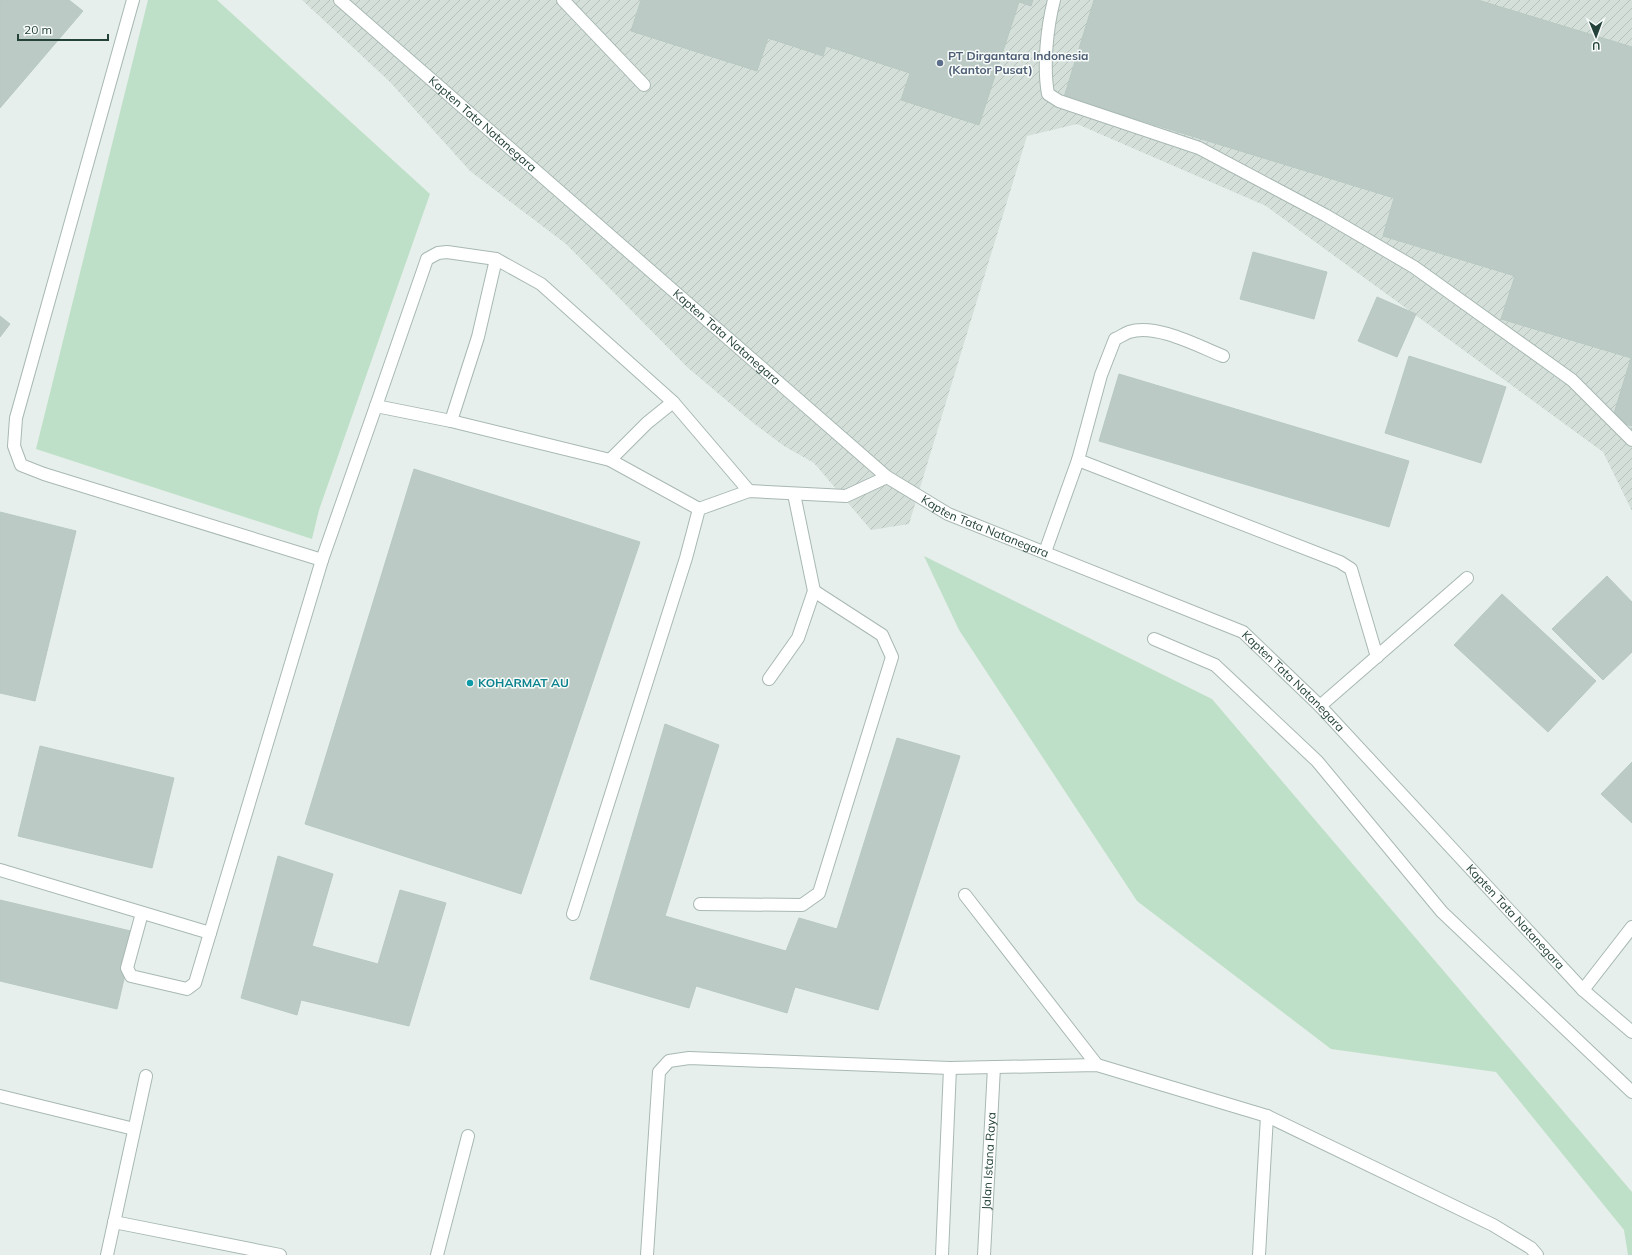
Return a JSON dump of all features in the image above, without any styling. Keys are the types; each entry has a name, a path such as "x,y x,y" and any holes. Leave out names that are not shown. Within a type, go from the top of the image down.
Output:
{"street":[{"path":"133,0 16,418 14,446 21,465 44,474 322,560"},
{"name":"Kapten Tata Natanegara","path":"340,0 887,477 948,514 1243,632 1320,706 1583,990 1632,1032"},
{"path":"563,0 644,85"},
{"path":"1054,0 1051,12 1045,77 1048,94 1059,101 1199,148 1325,215 1414,266 1572,380 1632,440"},
{"path":"142,913 127,968 131,976 187,989 195,983 322,560 427,259 438,253 447,252 496,259 541,284 674,402 749,491"},
{"path":"451,421 478,337 496,259"},
{"path":"1045,552 1078,460 1101,375 1115,339 1130,332 1147,330 1169,335 1223,356"},
{"path":"610,460 647,423 674,402"},
{"path":"376,406 451,421 610,460 699,508 749,491 846,496 887,477"},
{"path":"1078,460 1340,562 1351,570 1377,657"},
{"path":"769,679 798,638 814,591 794,494"},
{"path":"573,914 686,558 699,508"},
{"path":"1320,706 1467,578"},
{"path":"700,904 802,905 819,893 892,657 882,635 814,591"},
{"path":"1154,639 1215,665 1317,761 1442,912 1632,1092"},
{"path":"0,870 210,933"},
{"path":"965,895 1097,1065"},
{"path":"1583,990 1632,927"},
{"path":"647,1255 659,1072 668,1061 689,1058 950,1068 1097,1065 1267,1116 1493,1225 1532,1248 1537,1255"},
{"name":"Jalan Istana Raya","path":"984,1255 994,1067"},
{"path":"942,1255 950,1068"},
{"path":"107,1255 146,1076"},
{"path":"0,1096 134,1129"},
{"path":"1259,1255 1267,1116"},
{"path":"437,1255 468,1136"},
{"path":"114,1222 280,1255"}],"shaded area":[{"path":"302,0 1632,0 1632,511 1603,452 1266,206 1077,124 1027,136 909,524 871,530 814,463 784,446 752,422 687,367 566,244 470,171 390,82"}],"green space":[{"path":"148,0 217,0 430,194 319,510 312,539 36,449"},
{"path":"924,556 1212,699 1632,1192 1632,1255 1628,1255 1624,1230 1496,1072 1331,1049 1137,901 959,630"}],"building":[{"path":"0,0 69,0 83,11 0,108"},
{"name":"PT Dirgantara Indonesia (Kantor Pusat)","path":"641,0 1033,0 1031,6 1019,2 979,125 901,100 910,73 826,46 823,56 768,38 757,71 631,31"},
{"path":"1094,0 1478,0 1632,47 1632,426 1612,420 1631,358 1501,319 1515,276 1383,236 1394,198 1064,97"},
{"path":"1253,252 1327,272 1314,319 1240,299"},
{"path":"1377,297 1416,314 1397,357 1358,341"},
{"path":"0,316 10,324 0,337"},
{"path":"1409,356 1506,387 1481,463 1385,433"},
{"path":"1119,374 1409,461 1389,527 1099,441"},
{"name":"KOHARMAT AU","path":"414,469 640,542 521,894 305,824"},
{"path":"0,512 76,531 35,701 0,693"},
{"path":"1607,576 1632,602 1632,652 1603,680 1552,629"},
{"path":"1502,594 1596,681 1548,732 1454,645"},
{"path":"665,724 719,745 665,916 786,951 799,918 837,929 897,738 960,756 878,1010 795,987 787,1013 696,986 689,1008 590,979"},
{"path":"40,746 174,778 152,868 18,836"},
{"path":"1632,762 1632,823 1601,794"},
{"path":"278,856 333,874 312,946 378,964 400,890 446,903 409,1026 301,1000 297,1015 241,998"},
{"path":"0,900 135,932 117,1009 0,981"}],"place":[{"name":"PT Dirgantara Indonesia (Kantor Pusat)","path":"940,63"},
{"name":"KOHARMAT AU","path":"470,683"}]}
